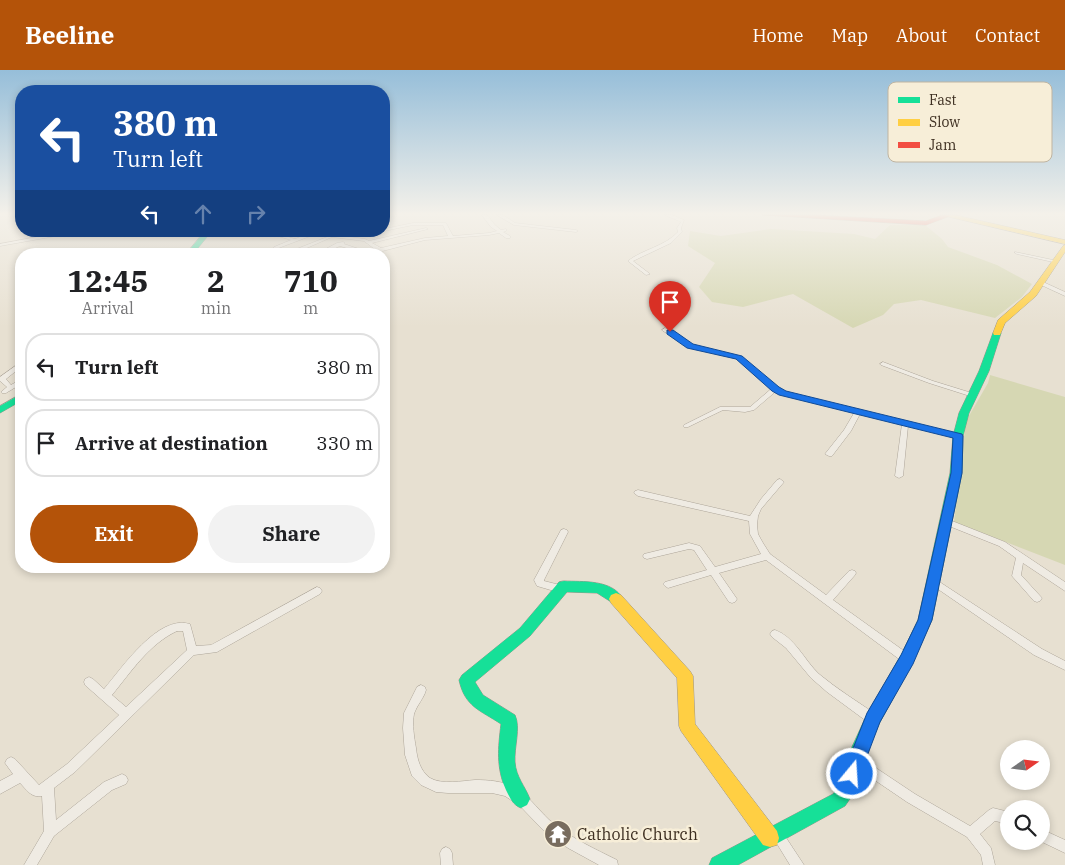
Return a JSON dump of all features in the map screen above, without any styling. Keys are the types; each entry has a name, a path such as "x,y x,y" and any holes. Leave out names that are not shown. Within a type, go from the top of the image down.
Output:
{"street":[{"path":"648,274 630,261 653,252"},
{"path":"719,865 839,800 849,787 856,760 873,719 907,659 925,620 935,583 956,473 958,436 964,413 973,395 1001,322 1029,299 1061,252"},
{"path":"1017,253 1053,261"},
{"path":"1041,283 1065,294"},
{"path":"665,330 690,346 739,358 775,389 858,412 958,436"},
{"path":"883,364 973,395"},
{"path":"11,388 2,379 15,369"},
{"path":"11,372 15,373"},
{"path":"4,392 15,385"},
{"path":"686,426 722,408 752,409 775,389"},
{"path":"0,410 15,401"},
{"path":"829,454 847,431 858,412"},
{"path":"898,476 906,424"},
{"path":"780,482 756,509 753,519 755,538 767,556 828,599 907,659"},
{"path":"638,493 753,519"},
{"path":"946,522 1002,544 1065,587"},
{"path":"561,589 540,584 539,580 564,532"},
{"path":"647,556 689,546 700,551 732,599"},
{"path":"668,584 767,556"},
{"path":"1020,558 1016,576 1037,598"},
{"path":"828,599 852,573"},
{"path":"935,583 1038,652 1065,666"},
{"path":"521,799 506,772 509,720 485,708 476,700 469,689 467,680 525,632 561,589 568,586 600,588 609,592 685,676 687,726 798,865"},
{"path":"11,763 34,790 40,791 71,768 192,652 213,649 317,591"},
{"path":"105,696 152,641 174,627 187,627 192,652"},
{"path":"775,634 790,644 808,668 821,680 873,719"},
{"path":"89,682 127,715"},
{"path":"421,690 418,700 409,714 410,747 414,768 419,777 428,785 436,787 479,785 506,790 521,799 550,828 570,843 612,865"},
{"path":"856,760 910,798 971,832 988,852 990,865"},
{"path":"0,788 22,775"},
{"path":"30,865 50,832 108,786 122,780"},
{"path":"48,786 50,832"},
{"path":"971,832 993,814 1000,816"},
{"path":"1050,840 1065,847"}],"green space":[{"path":"698,252 962,252 997,265 1032,284 1022,297 995,318 921,300 894,304 883,315 853,328 793,294 743,307 712,302 699,287 715,263"},
{"path":"990,375 1065,397 1065,565 954,522 966,421 988,383"}],"traffic: fast":[{"path":"719,865 839,800 849,787 855,760 873,719 907,659 925,620 956,473 958,436 964,413 984,371 997,333"},
{"path":"0,410 15,401"},
{"path":"521,799 514,788 507,770 506,752 509,720 477,700 472,695 467,680 525,632 564,586 600,588 616,599"}],"traffic: slow":[{"path":"997,333 1001,322 1033,294 1062,252"},
{"path":"616,599 685,676 687,726 770,838"}],"place":[{"name":"Catholic Church","path":"558,834"}],"route":[{"path":"670,332 690,346 730,354 739,358 782,393 958,436 956,473 935,583 925,620 907,659 873,719 852,774"}]}
